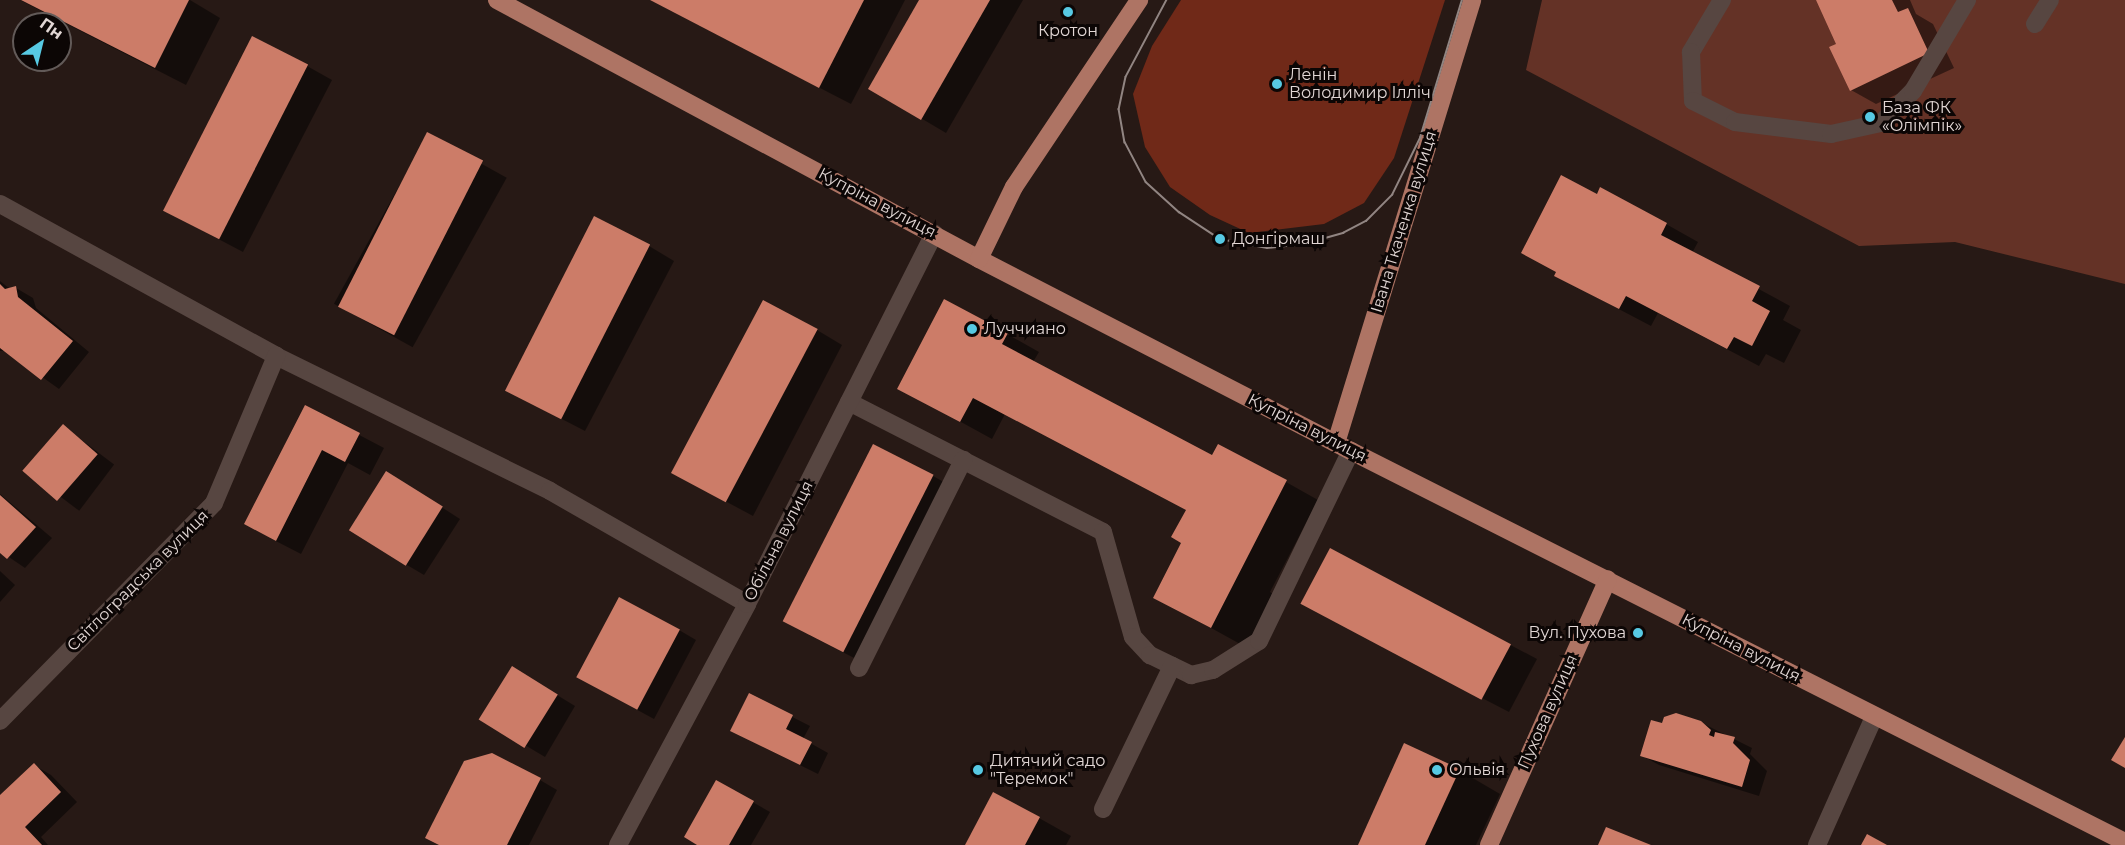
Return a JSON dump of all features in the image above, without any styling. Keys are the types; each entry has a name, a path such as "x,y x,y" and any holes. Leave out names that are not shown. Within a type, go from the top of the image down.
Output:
{"main road":[{"name":"Купріна вулиця","path":"497,0 979,259 1343,447 2125,842"},
{"path":"979,259 1014,187 1139,0"},
{"name":"Івана Ткаченка вулиця","path":"1343,447 1472,0"},
{"name":"Пухова вулиця","path":"1489,845 1608,579"}],"street":[{"path":"1722,0 1691,51 1693,101 1735,122 1831,134 1881,123 1913,91 1967,0"},
{"path":"2035,24 2050,0"},
{"path":"0,204 276,356 550,491 747,604"},
{"name":"Обільна вулиця","path":"618,845 747,604 934,234"},
{"name":"Світлоградська вулиця","path":"0,721 214,503 276,356"},
{"path":"849,402 1103,532 1133,637 1150,655 1191,675 1213,670 1259,641 1343,447"},
{"path":"859,668 963,460"},
{"path":"1103,809 1172,666"},
{"path":"1817,845 1874,717"}],"shaded area":[{"path":"1181,0 1445,0 1394,158 1364,203 1324,224 1249,233 1210,215 1170,187 1145,147 1133,94 1152,46"},
{"name":"База ФК «Олімпік»","path":"1542,0 2125,0 2125,284 1955,242 1859,246 1526,70"}],"building":[{"path":"21,0 189,0 155,68 72,26 72,12 45,12"},
{"path":"650,0 864,0 819,88"},
{"path":"919,0 990,0 921,120 868,89"},
{"path":"1816,0 1892,0 1898,12 1908,8 1929,53 1850,91 1829,47 1836,44"},
{"path":"252,36 308,65 219,239 163,211"},
{"path":"427,132 483,161 394,335 338,307"},
{"path":"1561,175 1597,194 1600,187 1667,223 1661,235 1760,286 1752,301 1770,311 1752,346 1734,337 1727,349 1626,296 1619,309 1554,276 1556,272 1521,253"},
{"path":"594,216 650,245 561,419 505,391"},
{"path":"0,284 5,289 16,286 18,297 73,341 41,380 0,348"},
{"path":"944,299 1008,333 1002,344 1212,455 1218,444 1287,480 1211,628 1153,598 1181,543 1171,537 1186,510 973,398 960,422 897,389"},
{"path":"763,300 818,329 726,502 671,473"},
{"path":"305,405 360,433 345,462 322,450 276,541 244,524"},
{"path":"63,424 98,454 57,501 22,471"},
{"path":"873,444 934,475 843,652 783,621"},
{"path":"386,471 443,507 406,566 349,530"},
{"path":"0,495 36,527 7,559 0,553"},
{"path":"1330,548 1511,644 1481,700 1300,604"},
{"path":"619,597 680,629 637,710 576,677"},
{"path":"512,666 558,695 524,748 479,719"},
{"path":"749,693 793,715 786,729 812,742 800,765 730,731"},
{"path":"1676,713 1701,721 1711,730 1709,735 1714,737 1715,732 1735,737 1733,743 1750,760 1742,787 1640,756 1651,720 1662,723 1664,717"},
{"path":"2125,737 2125,768 2111,760"},
{"path":"1404,743 1460,769 1425,845 1358,845"},
{"path":"492,753 541,778 507,845 439,845 425,838 464,761"},
{"path":"34,763 61,792 25,827 42,845 0,845 0,795"},
{"path":"716,780 754,801 729,845 697,845 684,837"},
{"path":"993,792 1040,817 1025,845 965,845"},
{"path":"1606,827 1651,845 1598,845"},
{"path":"1867,834 1887,845 1861,845"}],"tram line":[{"path":"1167,0 1126,77 1119,109 1125,142 1146,182 1179,212 1220,239 1267,248 1304,244 1343,233 1366,221 1392,195 1420,138 1462,0"}],"place":[{"name":"Кротон","path":"1068,12"},
{"name":"Ленін Володимир Ілліч","path":"1277,84"},
{"name":"База ФК «Олімпік»","path":"1870,117"},
{"name":"Донгірмаш","path":"1220,239"},
{"name":"Луччиано","path":"972,329"},
{"name":"Вул. Пухова","path":"1638,633"},
{"name":"Дитячий садо \"Теремок\"","path":"978,770"},
{"name":"Ольвія","path":"1437,770"}]}
